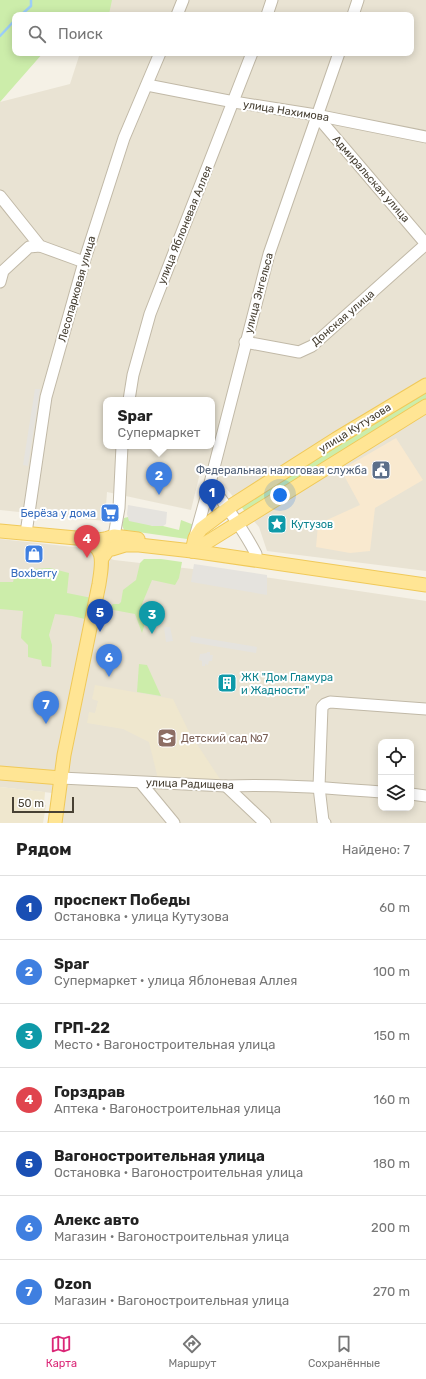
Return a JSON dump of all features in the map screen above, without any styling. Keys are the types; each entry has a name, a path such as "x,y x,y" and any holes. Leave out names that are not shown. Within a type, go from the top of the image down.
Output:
{"main road":[{"name":"улица Кутузова","path":"195,545 201,529 228,509 426,385"},
{"name":"улица Кутузова","path":"195,545 238,522 426,406"},
{"path":"0,531 98,540 114,536 195,545 257,557 426,585"},
{"path":"55,823 64,755 99,584 102,558 101,553 94,546 82,539"},
{"path":"102,558 108,550 125,545 195,545"},
{"name":"улица Радищева","path":"0,773 61,778"}],"street":[{"path":"178,12 183,0"},
{"path":"268,12 272,0"},
{"path":"353,12 358,0"},
{"name":"Лесопарковая улица","path":"26,533 46,397 84,262 124,138 159,56"},
{"name":"улица Яблоневая Аллея","path":"128,397 132,375 150,314 251,56"},
{"name":"улица Энгельса","path":"195,545 245,342 269,254 316,115 338,56"},
{"name":"улица Нахимова","path":"147,85 234,102 316,115 426,137"},
{"name":"Адмиральская улица","path":"316,115 426,244"},
{"path":"0,196 40,246"},
{"name":"Донская улица","path":"245,342 299,352 312,346 426,244"},
{"path":"0,282 3,271 29,247 40,246 84,262"},
{"path":"114,536 119,508 122,449"},
{"path":"210,483 238,522 257,557"},
{"path":"325,823 323,821 319,788 322,707 330,702 426,709"},
{"name":"улица Радищева","path":"61,778 141,783 226,786 251,785 378,792"},
{"path":"141,783 174,823"},
{"path":"226,786 265,823"},
{"path":"414,794 426,796"}],"shaded area":[{"path":"97,0 426,0 426,571 267,551 259,527 219,480 200,473 191,510 107,492 105,521 0,510 0,102 70,84 79,56 414,56 414,12 93,12"},
{"path":"35,389 40,389 28,466 23,465"},
{"path":"396,438 423,480 375,508 370,551 350,553 316,547 318,524 360,505 341,470"},
{"path":"128,505 167,512 166,524 163,526 153,526 129,521 127,514"},
{"path":"0,539 83,548 114,560 271,578 426,601 426,823 48,823 52,793 0,787"},
{"path":"194,564 267,575 267,595 191,582"},
{"path":"164,627 170,627 173,641 166,642"},
{"path":"191,636 257,647 256,653 190,642"},
{"path":"210,652 210,655 213,655 212,661 209,661 208,665 205,664 205,666 202,666 202,661 199,660 200,654"},
{"name":"Детский сад №7","path":"95,685 173,699 189,732 222,782 158,779 149,742 123,729 87,723 89,712 95,713 98,701 92,699"},
{"path":"0,787 45,792 44,805 46,805 43,823 0,823"}],"green space":[{"path":"0,0 112,0 109,12 12,12 12,56 40,56 0,102"},
{"path":"426,391 426,400 245,512 241,506"},
{"path":"128,517 153,526 163,526 179,530 181,520 194,525 191,538 187,539 124,530 122,525 124,518"},
{"path":"144,559 161,559 182,562 179,578 175,585 152,580 142,604 146,620 142,633 135,614 108,609 113,604 119,604 121,602 123,590 136,580 140,563"},
{"path":"50,568 69,573 67,593 92,598 89,620 55,614 49,635 52,645 51,667 42,666 41,660 28,657 28,645 21,638 23,611 0,609 0,582 13,582 16,570"},
{"path":"139,664 147,665 161,696 137,692"}],"waterway":[{"path":"24,12 31,6 31,0"},
{"path":"0,36 12,23"}],"place":[{"name":"Федеральная налоговая служба","path":"381,470"},
{"name":"Spar","path":"159,495"},
{"name":"проспект Победы","path":"212,512"},
{"name":"Берёза у дома","path":"110,513"},
{"name":"Кутузов","path":"277,524"},
{"name":"Boxberry","path":"34,554"},
{"name":"Горздрав","path":"87,558"},
{"name":"Вагоностроительная улица","path":"100,632"},
{"name":"ГРП-22","path":"152,634"},
{"name":"Алекс авто","path":"109,677"},
{"name":"ЖК \"Дом Гламура и Жадности\"","path":"227,683"},
{"name":"Ozon","path":"46,724"},
{"name":"Детский сад №7","path":"167,738"}]}
